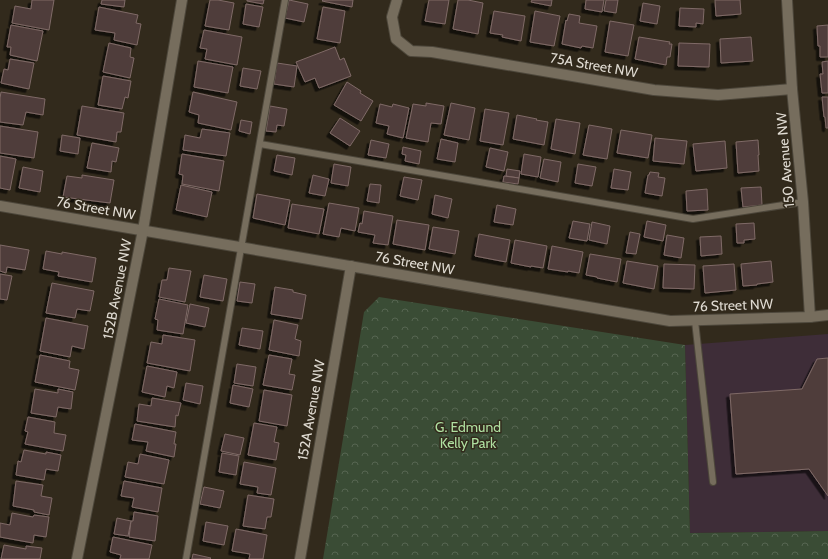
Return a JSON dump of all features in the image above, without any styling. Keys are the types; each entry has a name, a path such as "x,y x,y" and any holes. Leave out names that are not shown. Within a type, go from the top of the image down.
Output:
{"street":[{"name":"152B Avenue NW","path":"77,559 143,230 182,0"},
{"name":"75A Street NW","path":"397,0 392,17 396,39 411,51 432,52 654,90 718,95 792,89"},
{"name":"150 Avenue NW","path":"788,0 792,89 803,202 810,317"},
{"name":"76 Street NW","path":"0,206 670,321 810,317 828,315"},
{"name":"152A Avenue NW","path":"300,559 351,266"}],"lane":[{"path":"186,559 285,0"},
{"path":"260,144 694,219 803,202"},
{"path":"695,321 713,482"}],"shaded area":[{"path":"828,334 828,531 690,533 685,345"}],"green space":[{"name":"G. Edmund Kelly Park","path":"379,297 685,345 690,533 828,531 828,559 323,559 364,312"}],"building":[{"path":"32,0 54,0 49,30 12,23 15,6 31,9"},
{"path":"102,0 125,0 124,7 101,4"},
{"path":"210,0 234,3 229,30 205,26"},
{"path":"247,0 264,0 263,4"},
{"path":"289,0 308,4 304,22 285,18"},
{"path":"353,0 352,7 322,1"},
{"path":"429,0 449,0 445,24 425,21"},
{"path":"458,0 483,3 478,34 453,29"},
{"path":"532,0 552,0 551,6 531,2"},
{"path":"586,0 604,0 602,12 585,9"},
{"path":"606,0 618,0 616,13 604,11"},
{"path":"715,0 740,0 741,14 716,16"},
{"path":"643,3 660,6 657,24 640,21"},
{"path":"246,4 263,7 259,27 243,24"},
{"path":"99,7 138,15 136,23 141,24 137,45 114,40 115,33 95,30"},
{"path":"323,7 345,11 340,43 317,39"},
{"path":"680,8 704,9 703,24 696,23 696,27 679,26"},
{"path":"494,11 525,16 521,41 502,37 503,35 490,33"},
{"path":"535,11 560,16 554,46 530,42"},
{"path":"569,14 580,16 579,23 597,26 593,48 582,46 581,48 562,44 566,20 567,21"},
{"path":"610,21 634,25 628,56 605,52"},
{"path":"11,25 43,31 37,61 10,55 11,47 7,47"},
{"path":"828,25 828,57 820,57 817,26"},
{"path":"204,30 242,37 237,65 205,59 207,49 200,48"},
{"path":"639,37 670,42 669,44 672,44 670,57 667,57 666,65 635,59"},
{"path":"751,37 753,61 721,63 720,39"},
{"path":"109,43 131,48 130,57 134,58 130,78 103,72"},
{"path":"679,43 710,44 709,67 678,66"},
{"path":"335,47 340,60 344,58 351,76 319,88 315,78 305,82 296,62"},
{"path":"10,59 34,63 29,89 1,83 4,69 8,70"},
{"path":"198,61 233,67 228,93 194,87"},
{"path":"828,61 828,93 822,93 820,74 823,74 822,62"},
{"path":"277,63 297,66 294,87 274,84"},
{"path":"243,68 261,71 257,89 240,86"},
{"path":"103,76 131,81 128,98 125,97 122,109 98,105"},
{"path":"347,82 361,91 360,93 373,101 361,121 334,105"},
{"path":"1,92 45,99 43,115 26,112 23,125 0,122"},
{"path":"193,92 237,102 231,130 198,123 199,115 189,112"},
{"path":"822,97 828,97 828,128 826,128"},
{"path":"426,103 444,106 441,124 431,123 428,142 406,138 413,104 426,106"},
{"path":"451,103 475,108 469,140 444,135"},
{"path":"380,104 392,107 393,104 409,108 403,138 387,134 389,126 376,123"},
{"path":"82,106 124,113 121,132 117,132 116,142 77,135"},
{"path":"270,106 287,109 284,126 277,125 276,132 266,131"},
{"path":"485,109 509,113 503,145 480,141"},
{"path":"517,115 548,122 544,145 513,139"},
{"path":"340,118 360,131 350,146 330,133"},
{"path":"556,119 580,123 575,154 551,149"},
{"path":"241,120 252,122 250,134 239,131"},
{"path":"589,125 612,129 607,159 583,155"},
{"path":"0,126 38,132 34,158 0,153"},
{"path":"202,129 230,133 226,156 183,150 185,135 200,138"},
{"path":"621,130 652,135 648,158 617,153"},
{"path":"62,135 80,138 78,154 60,151"},
{"path":"655,138 687,141 684,164 653,161"},
{"path":"441,139 458,143 455,162 437,159"},
{"path":"371,140 389,144 386,158 368,155"},
{"path":"758,140 759,171 738,173 736,142"},
{"path":"725,141 727,168 696,171 693,144"},
{"path":"92,143 119,148 116,162 112,161 111,172 87,168"},
{"path":"403,147 421,151 419,164 405,161 406,155 402,154"},
{"path":"490,148 508,152 504,171 486,167"},
{"path":"182,154 224,161 219,191 182,184 183,175 179,174"},
{"path":"524,154 541,157 538,177 521,174"},
{"path":"277,155 295,158 292,175 274,171"},
{"path":"0,156 16,159 10,190 0,188"},
{"path":"544,159 561,162 558,182 540,178"},
{"path":"334,164 351,167 348,186 331,183"},
{"path":"578,164 596,167 592,186 575,183"},
{"path":"23,167 43,171 40,192 19,188"},
{"path":"507,169 520,171 519,178 506,176"},
{"path":"614,169 631,172 628,190 611,188"},
{"path":"650,172 659,173 658,177 665,178 662,196 645,193 648,175"},
{"path":"82,175 114,180 110,203 63,197 67,176 82,178"},
{"path":"313,175 329,179 325,196 309,193"},
{"path":"504,176 519,178 518,184 503,182"},
{"path":"404,177 422,180 418,200 400,196"},
{"path":"370,184 381,185 379,203 367,201"},
{"path":"181,185 212,192 207,217 176,210"},
{"path":"761,187 762,205 743,207 741,188"},
{"path":"707,189 708,210 687,211 686,191"},
{"path":"257,194 290,200 285,225 253,218"},
{"path":"435,195 452,199 448,218 432,214"},
{"path":"329,203 359,208 355,231 341,228 339,237 323,234"},
{"path":"292,204 324,209 319,234 288,228"},
{"path":"497,205 516,209 513,225 494,222"},
{"path":"364,211 393,216 388,245 373,243 375,235 358,232 360,223 362,224"},
{"path":"397,220 429,225 425,250 393,244"},
{"path":"573,221 590,224 587,241 569,238"},
{"path":"647,221 666,225 663,241 644,237"},
{"path":"592,222 610,226 607,244 589,240"},
{"path":"754,223 755,239 744,240 744,243 737,243 736,224"},
{"path":"433,227 459,231 455,254 429,249"},
{"path":"630,232 640,234 636,254 626,253"},
{"path":"479,234 510,240 506,262 475,256"},
{"path":"667,235 684,238 681,258 664,255"},
{"path":"721,236 722,254 701,256 700,237"},
{"path":"515,240 547,246 543,268 511,263"},
{"path":"0,245 29,250 25,270 7,267 6,273 0,271"},
{"path":"552,246 583,252 579,273 548,269"},
{"path":"46,251 62,254 62,252 96,258 92,282 58,276 59,272 43,269"},
{"path":"590,254 621,259 617,282 586,275"},
{"path":"627,261 658,266 654,289 623,283"},
{"path":"771,261 773,282 743,286 741,264"},
{"path":"664,264 695,265 694,289 663,288"},
{"path":"734,264 736,290 705,293 703,266"},
{"path":"169,268 191,271 185,302 159,297 162,280 167,280"},
{"path":"0,274 12,276 7,300 0,299"},
{"path":"204,275 227,279 223,301 200,297"},
{"path":"240,282 255,284 252,303 237,301"},
{"path":"52,283 94,291 90,311 77,309 75,318 46,313"},
{"path":"275,287 293,290 293,292 306,295 302,319 271,314"},
{"path":"159,299 188,305 183,334 157,330 158,320 155,319"},
{"path":"190,304 209,308 205,327 186,323"},
{"path":"46,318 88,326 84,349 72,346 70,357 40,351"},
{"path":"274,320 298,325 295,339 301,341 299,356 269,350"},
{"path":"242,328 263,331 260,349 239,345"},
{"path":"163,335 195,340 190,371 147,363 151,342 162,344"},
{"path":"40,355 70,361 69,368 79,370 75,390 35,382"},
{"path":"269,355 292,359 289,374 295,375 292,390 263,385"},
{"path":"828,358 828,496 809,469 736,474 730,394 802,389 817,359"},
{"path":"237,364 256,367 253,386 234,383"},
{"path":"147,366 177,372 174,388 167,386 165,397 142,392"},
{"path":"186,383 203,386 200,404 183,400"},
{"path":"233,385 253,389 249,407 230,403"},
{"path":"35,389 58,393 58,389 73,392 71,409 58,407 56,417 31,413"},
{"path":"264,390 292,395 287,426 259,421"},
{"path":"152,398 181,403 178,416 176,415 175,427 137,421 139,404 151,406"},
{"path":"28,417 55,422 54,433 66,435 63,451 25,444 28,432 25,431"},
{"path":"254,423 277,427 274,442 279,443 276,460 248,455"},
{"path":"135,424 176,432 174,457 146,451 148,442 132,440"},
{"path":"225,434 244,438 240,455 221,451"},
{"path":"24,450 61,455 58,471 46,469 44,480 16,475 18,461 21,462"},
{"path":"222,453 239,456 236,475 219,472"},
{"path":"140,454 169,460 164,484 125,477 128,462 138,464"},
{"path":"244,462 276,468 271,495 257,493 258,487 240,484"},
{"path":"16,481 43,485 41,496 52,498 49,515 34,512 34,510 13,506"},
{"path":"124,481 162,488 158,512 132,507 134,498 121,496"},
{"path":"204,487 224,491 220,508 200,504"},
{"path":"248,495 274,499 271,517 267,517 265,529 243,526"},
{"path":"134,512 158,516 155,541 129,537"},
{"path":"12,513 33,517 34,515 49,517 46,537 34,535 33,543 0,537 0,523 10,525"},
{"path":"117,518 131,521 128,536 114,534"},
{"path":"206,522 228,526 224,545 203,541"},
{"path":"236,529 267,535 263,559 249,559 250,554 232,551"},
{"path":"113,537 152,545 149,559 120,559 121,555 110,552"},
{"path":"4,545 26,549 26,546 42,548 40,559 1,559"},
{"path":"193,554 211,558 192,559"}]}
